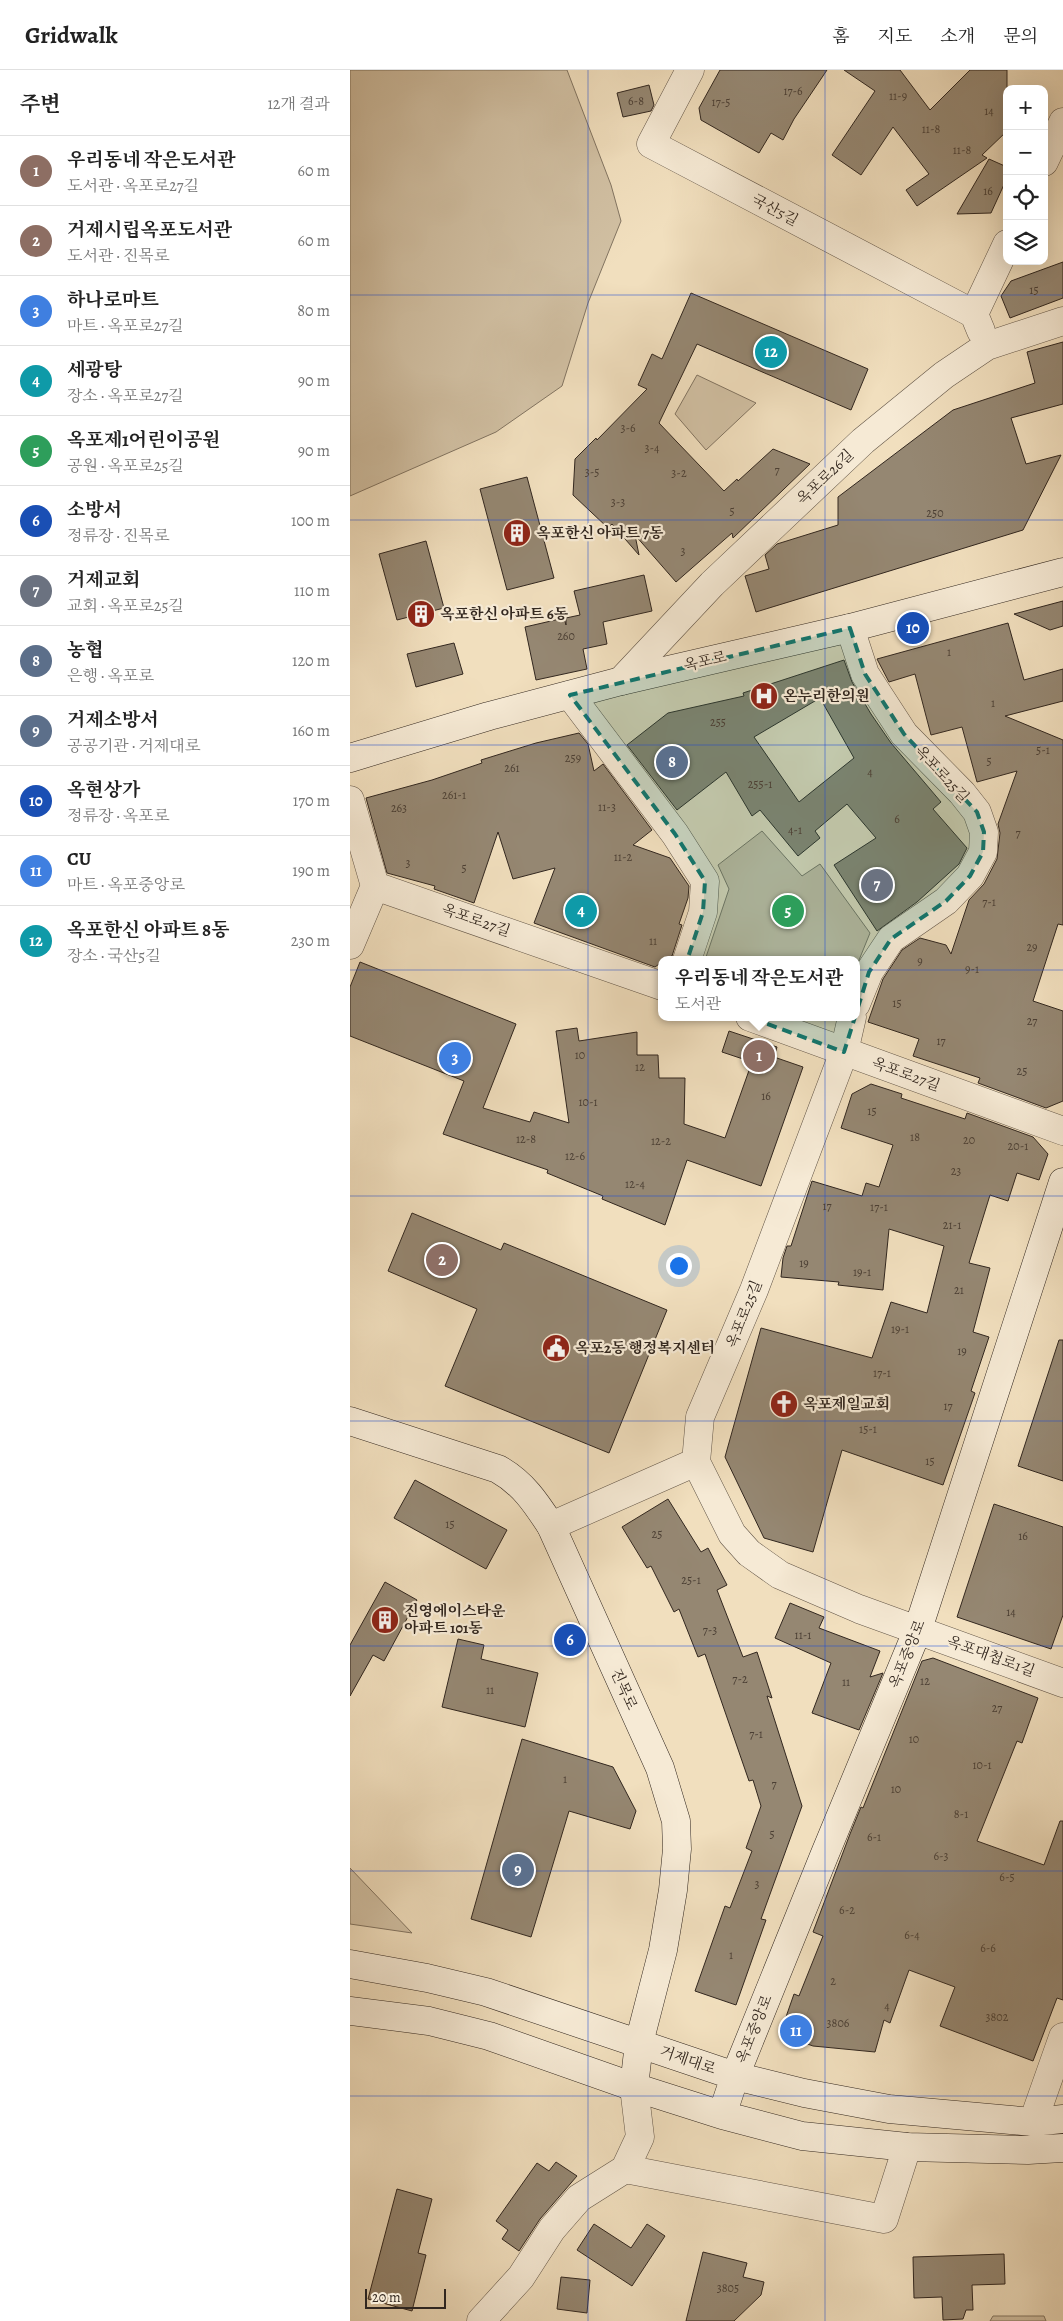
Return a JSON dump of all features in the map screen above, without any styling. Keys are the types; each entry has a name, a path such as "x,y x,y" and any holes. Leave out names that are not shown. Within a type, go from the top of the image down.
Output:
{"street":[{"name":"국산5길","path":"690,70 651,144 974,314"},
{"path":"1048,154 1063,122"},
{"path":"986,346 974,314 1003,252"},
{"name":"옥포로26길","path":"621,681 712,584 863,441 944,375 986,346 1063,321"},
{"name":"옥포로","path":"350,758 621,681 850,628 1063,572"},
{"name":"옥포로25길","path":"850,628 865,674 904,734 967,799 977,812 984,832 983,852 970,876 946,901 891,938 869,972 860,994"},
{"path":"570,695 675,834 705,881 703,912 688,956"},
{"path":"350,800 375,886 350,944"},
{"name":"옥포로27길","path":"375,886 658,985"},
{"name":"옥포로27길","path":"761,1021 1063,1131"},
{"name":"옥포로25길","path":"696,1462 700,1417 754,1290 844,1052 851,1021"},
{"name":"옥포중앙로","path":"722,2115 735,2076 918,1629 1063,1182"},
{"name":"진목로","path":"350,1421 498,1469 512,1477 530,1494 551,1526 660,1768 676,1820 677,1849 673,1890 663,1950 639,2043 634,2087 640,2137 625,2169"},
{"path":"551,1526 696,1462"},
{"name":"옥포대첩로1길","path":"696,1462 732,1534 749,1553 780,1575 859,1609 1063,1683"},
{"name":"거제대로","path":"350,1964 427,1978 486,1992 735,2076 804,2092 889,2109 1033,2122 1063,2119"},
{"path":"350,2011 429,2022 489,2036 634,2087 722,2115 802,2136 907,2147 1028,2150 1063,2148"},
{"path":"1033,2122 1063,2037"},
{"path":"481,2321 521,2277 552,2229 579,2198 625,2169 884,2218 907,2147"}],"highlighted area":[{"path":"850,628 865,674 904,734 977,812 984,832 983,852 970,876 946,901 891,939 869,972 844,1052 677,991 703,912 705,881 675,834 570,695"}],"shaded area":[{"path":"350,70 567,70 611,185 621,221 588,303 562,386 496,432 350,496"},
{"path":"697,375 756,403 706,450 675,414"},
{"path":"762,831 802,876 820,864 870,933 860,958 860,956 706,956 729,889 718,865"},
{"path":"350,1868 412,1933 350,1924"},
{"path":"993,2316 1044,2316 1046,2321 990,2321"}],"building":[{"path":"720,70 827,70 794,119 783,140 771,133 759,153 701,120 699,108"},
{"path":"844,70 900,70 930,110 970,70 1007,70 1007,85 1003,85 1003,135 982,155 987,158 917,206 906,190 929,174 893,127 861,175 832,155 875,91"},
{"path":"649,85 654,105 651,111 623,117 617,93"},
{"path":"989,159 1003,165 1003,187 991,213 957,214"},
{"path":"1063,262 1063,298 1010,318 1001,296 1011,281"},
{"path":"691,293 868,369 851,410 697,344 659,423 724,491 737,479 738,481 773,449 810,464 733,538 732,533 676,582 635,535 639,555 612,524 608,528 573,495 575,459 596,438 597,440 647,389 638,385 652,354 662,359"},
{"path":"1063,342 1063,404 1011,418 1026,464 1061,455 1023,530 756,612 745,576 769,569 765,555 777,544 838,525 838,497 953,410 1035,383 1027,352"},
{"name":"옥포한신 아파트 7동","path":"527,477 554,578 507,590 480,489"},
{"path":"426,541 444,608 397,620 379,554"},
{"path":"644,575 652,611 603,622 607,644 583,649 587,669 536,680 525,627 564,618 566,625 566,618 580,615 574,591"},
{"path":"1063,601 1063,626 1050,630 1014,614"},
{"path":"1008,623 1024,680 1063,669 1063,701 1005,716 1063,740 1063,925 1058,924 1033,1001 1063,1011 1063,1101 1046,1108 978,1083 980,1078 913,1056 919,1039 868,1022 883,979 902,950 920,938 946,945 951,954 969,900 984,884 997,859 1000,833 998,824 1017,771 977,782 962,727 931,735 915,674 889,682 877,659"},
{"path":"454,643 463,674 416,687 407,654"},
{"path":"844,660 852,682 871,714 891,743 941,802 933,809 967,848 959,864 917,902 877,931 834,865 876,838 847,804 815,831 820,838 798,856 760,810 752,816 726,772 677,810 627,745 668,713 744,696 743,693","holes":["820,698 854,758 799,802 754,737"]},
{"path":"579,733 588,744 594,771 603,764 652,830 633,845 670,858 689,886 688,898 679,924 682,925 672,956 658,956 658,965 655,967 534,923 555,868 513,879 498,832 474,903 434,889 435,886 387,873 366,798 432,780 482,763 481,760 536,743"},
{"path":"360,962 516,1024 483,1108 530,1122 534,1112 569,1123 556,1031 577,1028 579,1041 637,1032 637,1055 658,1055 659,1078 685,1078 684,1124 725,1138 752,1062 722,1052 729,1031 777,1047 774,1057 803,1067 761,1186 687,1160 665,1225 602,1199 603,1196 547,1173 548,1170 443,1134 464,1081 350,1036 350,987"},
{"path":"871,1084 902,1094 901,1098 965,1119 967,1113 1033,1137 1048,1154 1039,1180 1017,1173 1008,1201 990,1195 969,1263 990,1268 973,1332 989,1337 971,1391 975,1393 943,1485 842,1450 813,1552 764,1538 725,1457 761,1328 872,1358 891,1302 927,1313 944,1246 889,1229 883,1290 838,1285 839,1282 781,1277 783,1258 787,1246 791,1246 812,1181 862,1196 866,1183 879,1187 893,1145 841,1128 852,1094"},
{"name":"옥포2동 행정복지센터","path":"412,1213 501,1250 504,1243 667,1310 609,1453 445,1386 477,1309 388,1271"},
{"path":"1059,1340 1063,1340 1063,1481 1018,1466"},
{"path":"415,1480 507,1530 486,1569 394,1518"},
{"path":"668,1499 701,1552 708,1548 727,1585 717,1590 743,1657 757,1652 772,1698 767,1696 802,1806 761,1919 766,1920 736,2005 695,1991 725,1906 730,1908 752,1851 746,1848 761,1806 753,1780 749,1781 705,1654 698,1657 679,1609 674,1612 651,1566 647,1568 622,1527"},
{"path":"994,1504 1063,1527 1063,1615 1051,1649 957,1617"},
{"name":"진영에이스타운 아파트 101동","path":"385,1582 417,1600 384,1661 373,1655 350,1696 350,1645"},
{"path":"790,1603 824,1617 819,1628 880,1651 870,1677 883,1673 859,1730 812,1713 831,1663 775,1638"},
{"path":"458,1639 484,1645 481,1659 538,1673 525,1727 442,1707"},
{"path":"933,1658 1038,1698 1022,1743 1017,1741 977,1841 1044,1865 1060,1821 1063,1821 1063,2000 1057,1998 1033,2061 940,2026 955,1987 909,1970 890,2023 884,2020 875,2052 813,2046 780,2034 794,1994 799,1996 823,1936 813,1932 850,1834 861,1807 863,1808 922,1661"},
{"path":"522,1739 613,1767 636,1811 630,1829 569,1811 531,1937 471,1919"},
{"path":"556,2162 577,2176 540,2219 519,2251 502,2239 508,2230 496,2221 537,2163 549,2171"},
{"path":"397,2189 432,2199 418,2253 426,2255 412,2311 368,2299"},
{"path":"594,2224 631,2248 647,2224 665,2236 632,2286 577,2250"},
{"path":"703,2252 747,2263 743,2277 764,2282 761,2295 734,2321 686,2321"},
{"path":"1004,2254 1005,2284 972,2285 973,2310 966,2310 963,2319 943,2320 942,2297 914,2298 913,2257"},
{"path":"561,2277 590,2280 587,2313 557,2309"}],"place":[{"name":"옥포한신 아파트 8동","path":"771,352"},
{"name":"옥포한신 아파트 7동","path":"517,533"},
{"name":"옥포한신 아파트 6동","path":"421,614"},
{"name":"옥현상가","path":"913,628"},
{"name":"온누리한의원","path":"764,696"},
{"name":"농협","path":"672,762"},
{"name":"거제교회","path":"877,885"},
{"name":"세광탕","path":"581,911"},
{"name":"옥포제1어린이공원","path":"788,911"},
{"name":"우리동네 작은도서관","path":"759,1056"},
{"name":"하나로마트","path":"455,1058"},
{"name":"거제시립옥포도서관","path":"442,1260"},
{"name":"옥포2동 행정복지센터","path":"556,1348"},
{"name":"옥포제일교회","path":"784,1404"},
{"name":"진영에이스타운 아파트 101동","path":"385,1620"},
{"name":"소방서","path":"570,1640"},
{"name":"거제소방서","path":"518,1870"},
{"name":"CU","path":"796,2031"}]}
